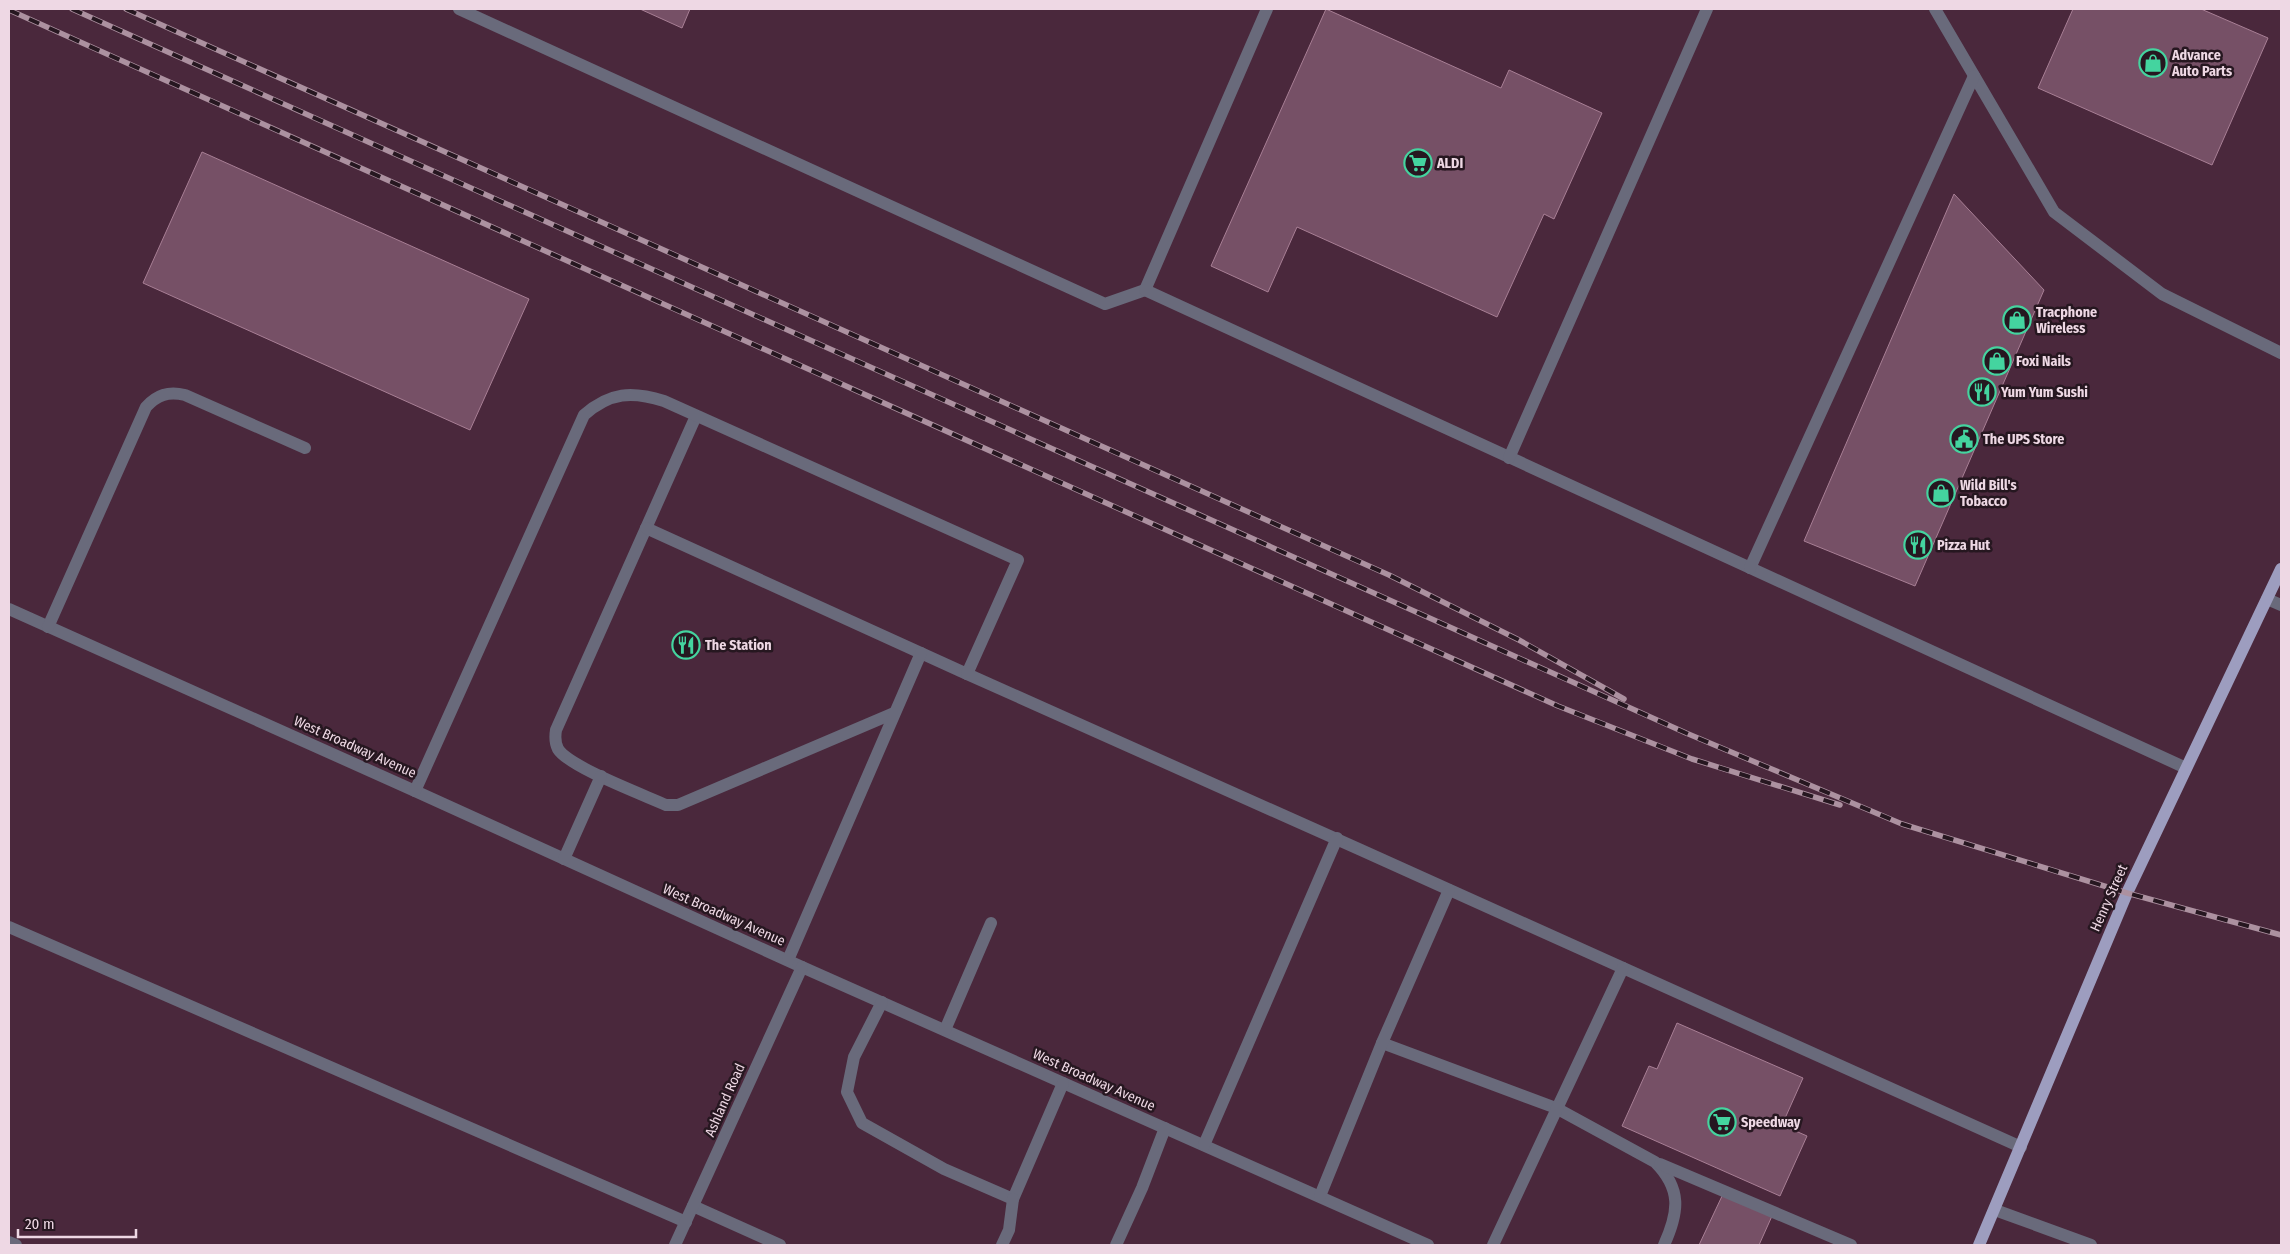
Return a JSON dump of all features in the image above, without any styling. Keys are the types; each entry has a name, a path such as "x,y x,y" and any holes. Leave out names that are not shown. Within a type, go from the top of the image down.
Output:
{"main road":[{"name":"Henry Street","path":"1979,1245 2126,894 2281,569"}],"street":[{"path":"459,9 1105,304 1145,290 2186,768"},
{"path":"1145,290 1268,9"},
{"path":"1509,458 1707,9"},
{"path":"1935,9 2054,212 2162,294 2281,353"},
{"path":"1750,568 1974,76"},
{"path":"48,627 146,407 154,399 163,394 175,393 185,395 305,448"},
{"path":"415,791 584,415 596,404 612,397 629,394 664,401 1018,560 967,674"},
{"path":"696,416 556,730 555,739 558,748 564,756 601,776 666,805 678,805 894,713"},
{"path":"646,528 2021,1147"},
{"path":"2267,599 2281,605"},
{"name":"West Broadway Avenue","path":"9,609 802,967 1428,1245"},
{"path":"788,960 921,652"},
{"path":"564,859 601,776"},
{"path":"1204,1145 1337,838"},
{"path":"1320,1196 1382,1043 1449,890"},
{"path":"945,1030 991,923"},
{"path":"9,927 686,1222"},
{"name":"Ashland Road","path":"675,1245 802,967"},
{"path":"1494,1245 1556,1108 1623,968"},
{"path":"882,1002 854,1058 847,1092 862,1123 944,1169 1013,1199"},
{"path":"1382,1043 1556,1108 1655,1162 1851,1245"},
{"path":"1002,1245 1009,1230 1013,1199 1064,1083"},
{"path":"1116,1245 1142,1188 1165,1128"},
{"path":"1655,1162 1666,1173 1674,1186 1676,1199 1674,1216 1664,1245"},
{"path":"693,1206 780,1245"},
{"path":"1995,1210 2091,1245"},
{"path":"9,1242 16,1245"}],"building":[{"path":"640,9 690,9 682,28"},
{"name":"ALDI","path":"1326,9 1501,88 1509,70 1602,113 1554,219 1544,214 1497,317 1297,227 1268,292 1211,266"},
{"name":"Advance Auto Parts","path":"2073,9 2201,9 2268,38 2212,165 2038,88"},
{"path":"202,152 529,299 470,430 143,283"},
{"path":"1954,194 2044,290 1915,586 1804,541"},
{"path":"1677,1023 1803,1078 1782,1125 1807,1136 1780,1196 1622,1126 1649,1066 1657,1069"},
{"path":"1723,1194 1772,1216 1759,1245 1699,1245"}],"railway":[{"path":"72,9 1686,733 1902,824 2127,893 2281,935"},
{"path":"126,9 1389,575 1519,640 1624,699"},
{"path":"9,10 1558,706 1692,759 1840,805"}],"place":[{"name":"Advance Auto Parts","path":"2153,63"},
{"name":"ALDI","path":"1418,163"},
{"name":"Tracphone Wireless","path":"2017,320"},
{"name":"Foxi Nails","path":"1997,361"},
{"name":"Yum Yum Sushi","path":"1982,392"},
{"name":"The UPS Store","path":"1964,439"},
{"name":"Wild Bill's Tobacco","path":"1941,493"},
{"name":"Pizza Hut","path":"1918,545"},
{"name":"The Station","path":"686,645"},
{"name":"Speedway","path":"1722,1122"}]}
